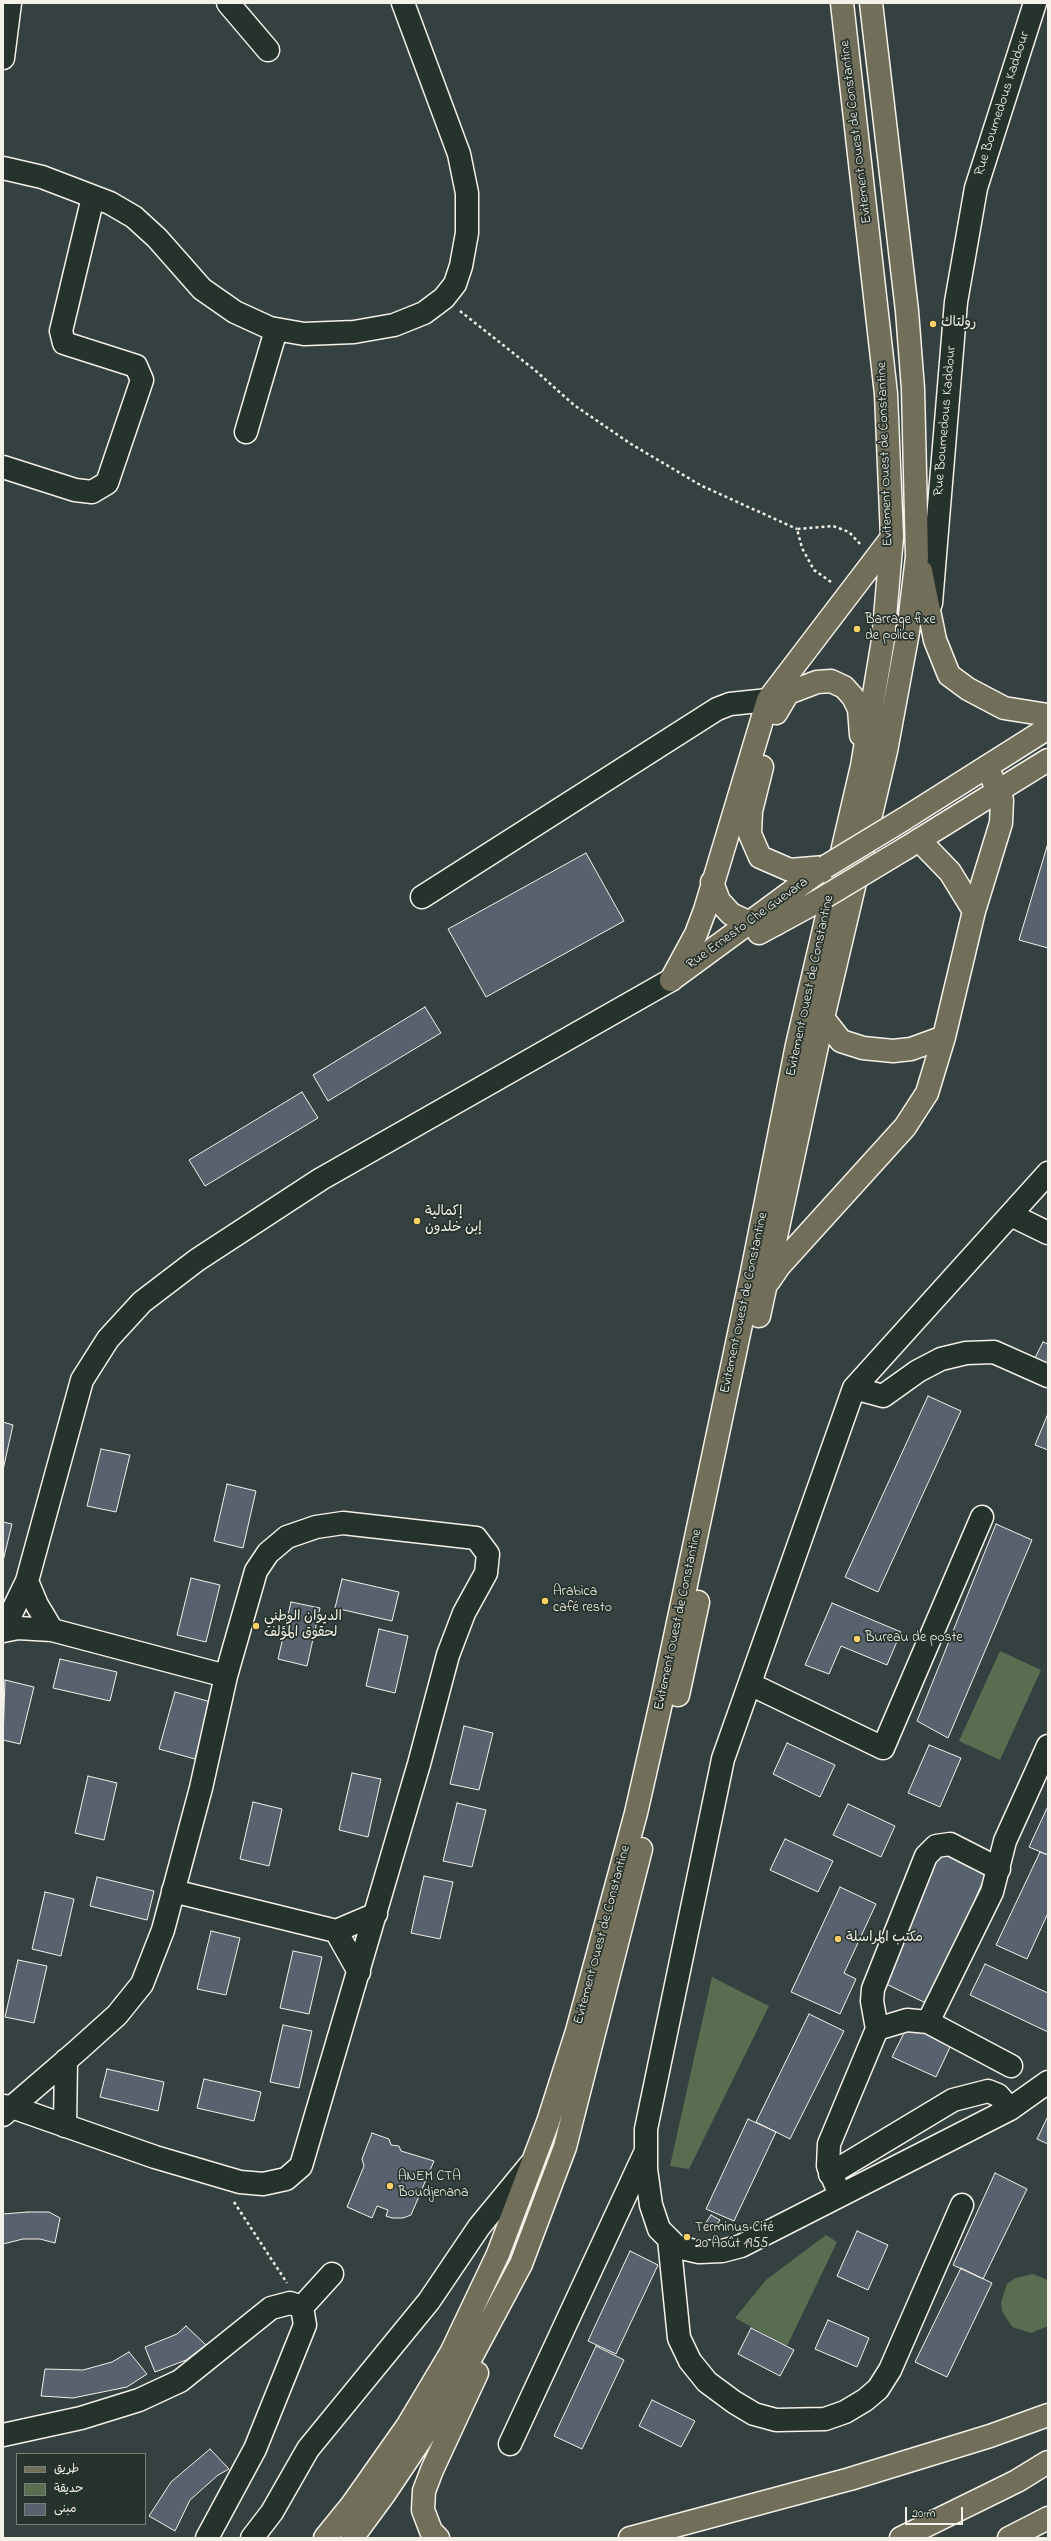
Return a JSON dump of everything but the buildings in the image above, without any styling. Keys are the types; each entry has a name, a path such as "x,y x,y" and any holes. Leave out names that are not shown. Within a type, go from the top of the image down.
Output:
{"main road":[{"name":"Evitement Ouest de Constantine","path":"325,2538 351,2506 408,2425 451,2353 498,2254 548,2122 577,2031 636,1812 706,1496 799,1038 862,766 883,640 892,537 886,394 842,3"},
{"name":"Evitement Ouest de Constantine","path":"352,2538 385,2493 452,2393 521,2264 565,2147 652,1805 687,1658 823,1018 886,751 908,632 917,557 913,389 907,312 871,3"},
{"path":"671,980 696,934 768,700 844,599 877,561 892,537"},
{"path":"917,557 930,610 935,640 949,675 968,689 1004,708 1048,715"},
{"path":"825,867 790,870 775,865 760,857 750,834 751,811 776,714 788,693 817,682 832,681 844,687 853,697 859,709 862,766"},
{"path":"765,1287 780,1265 905,1127 928,1093 944,1037 974,911 1001,823 1002,800 987,767 1048,728"},
{"path":"671,980 818,901 999,792 1048,760"},
{"name":"Rue Ernesto Che Guevara","path":"671,980 748,922 825,867 987,767"},
{"path":"913,844 950,872 974,911"},
{"path":"712,882 719,901 731,914 748,922 776,924"},
{"path":"823,1018 841,1041 863,1048 893,1051 911,1049 944,1037"},
{"path":"438,2538 431,2531 423,2510 424,2491 432,2470 465,2401 521,2264"},
{"path":"630,2538 850,2479 990,2436 1048,2415"},
{"path":"901,2538 1017,2481 1048,2462"},
{"path":"1009,2538 1048,2518"}],"street":[{"path":"3,58 10,3"},
{"path":"228,3 268,50"},
{"path":"3,168 42,177 93,197 134,217 157,238 202,289 235,312 276,330 304,334 354,332 394,325 424,313 444,298 455,284 462,266 467,232 467,193 454,140 403,3"},
{"name":"Rue Boumedous Kaddour","path":"930,610 956,302 976,188 1036,3"},
{"path":"3,467 75,490 92,492 107,483 142,380 136,366 64,342 61,331 93,197"},
{"path":"246,432 276,330"},
{"path":"422,897 717,709 730,704 768,700"},
{"path":"3,1624 10,1616 27,1581 82,1380 108,1339 142,1302 197,1260 321,1179 671,980"},
{"path":"1048,1173 854,1388 723,1759 646,2128 646,2151 651,2205 660,2229 677,2247 699,2252 741,2246 1010,2109 1048,2082"},
{"path":"1011,1215 1048,1233"},
{"path":"854,1388 883,1396 918,1370 941,1358 966,1353 994,1352 1048,1376"},
{"path":"750,1684 884,1748 982,1517"},
{"path":"343,1523 476,1538 488,1554 486,1573 464,1613 448,1655 376,1914 301,2166 286,2179 263,2184 240,2182 155,2157 65,2126 6,2109 66,2060 117,2015 142,1984 163,1930 201,1788 226,1676 256,1571 268,1553 287,1537 316,1527 343,1523"},
{"path":"27,1581 37,1606 52,1630"},
{"path":"3,1631 18,1628 52,1630 226,1676"},
{"path":"928,2022 992,1892 1005,1841 1048,1746"},
{"path":"840,2195 830,2174 828,2166 829,2144 877,2029 872,2001 873,1989 926,1856 936,1846 950,1844 999,1869"},
{"path":"173,1892 336,1931 376,1914"},
{"path":"336,1931 359,1972"},
{"path":"877,2029 907,2020 928,2022 1011,2066"},
{"path":"65,2126 66,2060"},
{"path":"830,2174 953,2100 988,2091 998,2095 1010,2109"},
{"path":"510,2444 646,2151"},
{"path":"252,2538 272,2512 308,2449 429,2301 479,2227 533,2161"},
{"path":"669,2239 679,2338 690,2361 707,2382 754,2414 776,2420 825,2419 845,2412 865,2400 878,2389 890,2370 962,2205"},
{"path":"302,2307 332,2274"},
{"path":"3,2434 82,2418 139,2400 180,2381 271,2308 290,2303 302,2307"},
{"path":"207,2538 255,2449 305,2325 302,2307"}],"path":[{"path":"444,298 536,371 574,405 631,444 702,486 796,529 833,526 849,532 877,561"},
{"path":"796,529 802,548 814,570 834,584 844,599"},
{"path":"216,2175 302,2307"}],"green space":[{"path":"1000,1651 1041,1670 1000,1760 959,1741"},
{"path":"712,1977 769,2006 689,2169 670,2166"},
{"path":"826,2235 837,2242 787,2346 735,2318 766,2280"},
{"path":"1033,2274 1048,2280 1048,2326 1031,2333 1012,2327 1002,2311 1001,2302 1007,2284 1015,2278"}],"place":[{"name":"رولتاك","path":"933,324"},
{"name":"Barrage fixe de police","path":"857,629"},
{"name":"إكمالية إبن خلدون","path":"417,1221"},
{"name":"Arabica café resto","path":"545,1601"},
{"name":"الديوان الوطني لحقوق المؤلف","path":"256,1626"},
{"name":"Bureau de poste","path":"857,1639"},
{"name":"مكتب المراسلة","path":"838,1939"},
{"name":"ANEM CTA Boudjenana","path":"390,2186"},
{"name":"Terminus Cité 20 Août 1955","path":"687,2237"}]}
